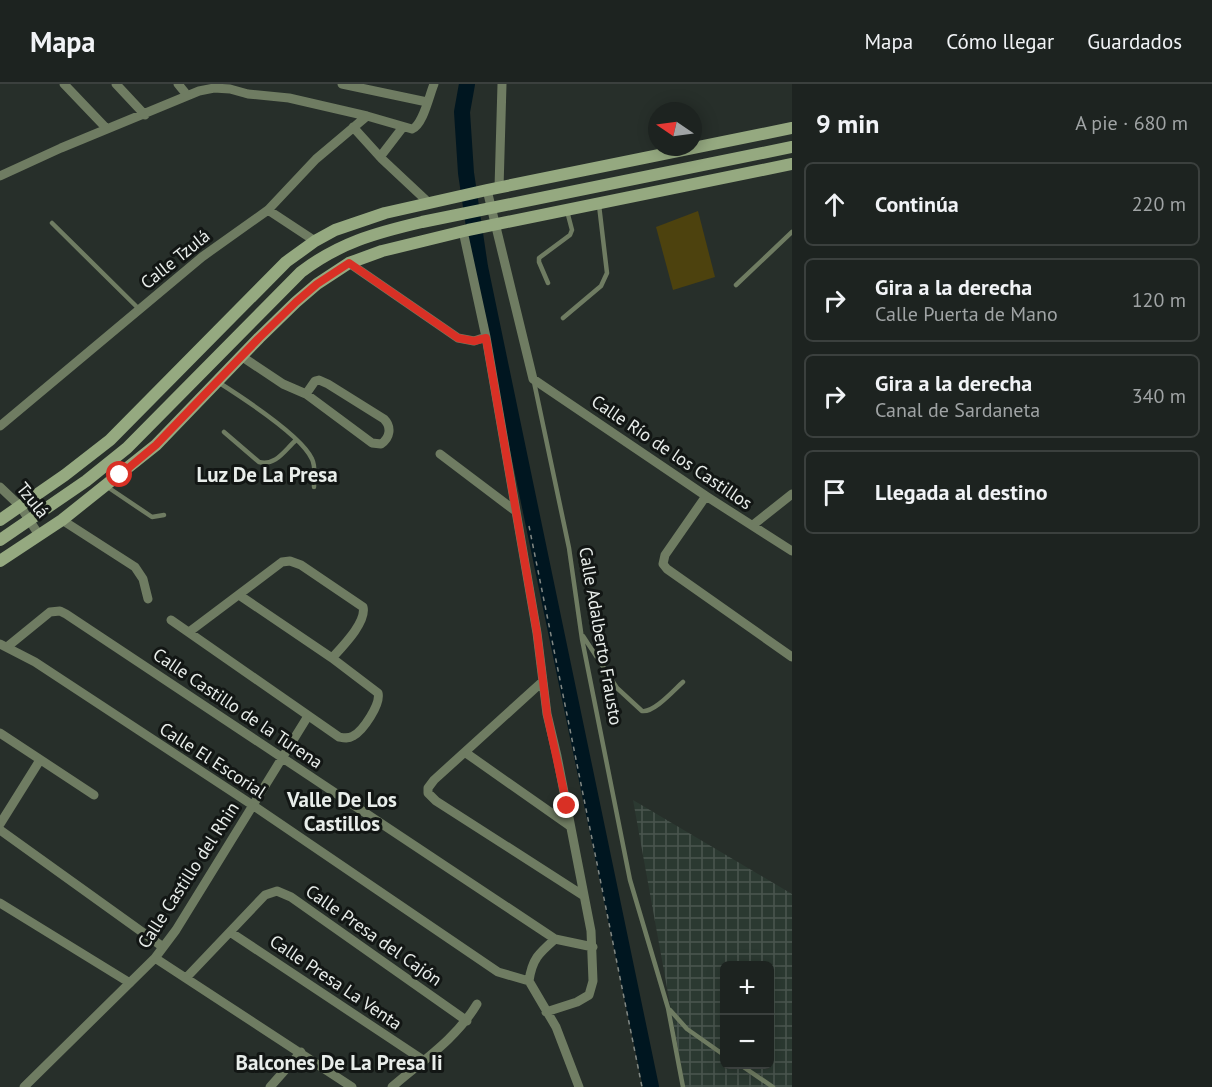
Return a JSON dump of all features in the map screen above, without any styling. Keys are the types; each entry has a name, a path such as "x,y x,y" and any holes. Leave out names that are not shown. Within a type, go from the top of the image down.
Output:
{"main road":[{"path":"29,521 35,505 93,461 110,440 286,262 315,241 360,221 429,203 792,128"},
{"path":"0,540 86,481 127,448 295,278 321,257 342,246 370,235 463,213 792,147"},
{"path":"0,561 62,520 156,445 241,356 317,284 349,263 382,251 465,231 792,164"},
{"path":"0,519 110,440"}],"street":[{"path":"64,84 107,129"},
{"path":"116,84 145,115"},
{"path":"178,84 187,95"},
{"path":"269,84 271,96"},
{"path":"342,84 427,102"},
{"path":"0,176 187,95 214,88 307,102 368,116 403,128 417,127 434,84"},
{"name":"Calle Adalberto Frausto","path":"502,84 488,208 533,380"},
{"name":"Calle Tzulá","path":"0,426 202,257 268,210 316,159 368,116"},
{"path":"353,127 380,157 429,203"},
{"path":"380,157 403,128"},
{"path":"268,210 315,241"},
{"path":"465,231 535,621 547,714 593,947 592,987 589,994 584,999 546,1012"},
{"path":"349,263 458,338 474,341 486,338"},
{"path":"241,356 283,384 306,394 372,443 381,444 388,435 389,425 384,419 328,384 319,380 315,381 306,394"},
{"name":"Calle Río de los Castillos","path":"533,380 792,551"},
{"path":"440,454 514,510"},
{"name":"Tzulá","path":"0,486 20,506 39,535"},
{"path":"753,525 792,494"},
{"path":"706,496 665,555 663,564 792,657"},
{"path":"62,520 135,567 143,579 148,599"},
{"path":"189,632 286,561 301,564 360,604 364,612 362,621 332,658"},
{"path":"171,620 339,737 347,739 359,732 378,705 379,697 376,690 239,595"},
{"name":"Calle Castillo de la Turena","path":"3,645 50,612 60,611 66,614 555,939"},
{"name":"Calle El Escorial","path":"3,645 35,662 254,806 498,972 529,981"},
{"path":"542,682 428,788 430,797 584,896"},
{"name":"Calle Castillo del Rhin","path":"24,1087 164,947 308,716"},
{"path":"0,733 94,795"},
{"path":"466,753 570,826"},
{"path":"0,824 40,760"},
{"path":"0,830 164,947"},
{"name":"Calle Presa del Cajón","path":"186,978 266,895 278,891 285,893 467,1021"},
{"path":"0,903 130,983"},
{"name":"Calle Presa La Venta","path":"230,932 423,1060"},
{"path":"579,1087 556,1027 529,981 531,966 539,953 555,939 593,947"},
{"path":"155,958 352,1087"},
{"path":"392,1087 455,1035 477,1004"},
{"path":"270,1087 301,1052"}],"lane":[{"path":"563,318 602,286 607,273 599,204"},
{"path":"548,283 539,258 570,235 572,230 567,211"},
{"path":"52,223 140,310"},
{"path":"736,285 792,232"},
{"name":"Calle Adalberto Frausto","path":"533,380 569,548 581,634 630,880 668,1008 682,1087"},
{"path":"218,381 275,421 311,456 314,464 314,487"},
{"path":"224,432 259,462 266,464 272,463 296,440"},
{"path":"106,486 152,517 164,515"},
{"path":"581,634 617,688 642,711 647,712 653,708 683,682"},
{"path":"668,1008 687,1029 720,1052"},
{"path":"745,1069 773,1087"}],"path":[{"path":"527,518 642,1087"}],"shaded area":[{"path":"698,211 715,277 673,290 656,227"},
{"path":"633,800 792,894 792,1087 685,1087"}],"waterway":[{"path":"467,84 462,112 466,173 480,267 651,1087"}],"district":[{"name":"Luz De La Presa","path":"267,474"},
{"name":"Valle De Los Castillos","path":"342,811"},
{"name":"Balcones De La Presa Ii","path":"339,1062"}],"route":[{"path":"120,475 156,445 296,302 317,284 349,263 458,338 466,341 486,338 537,633 547,714 567,806"}]}
